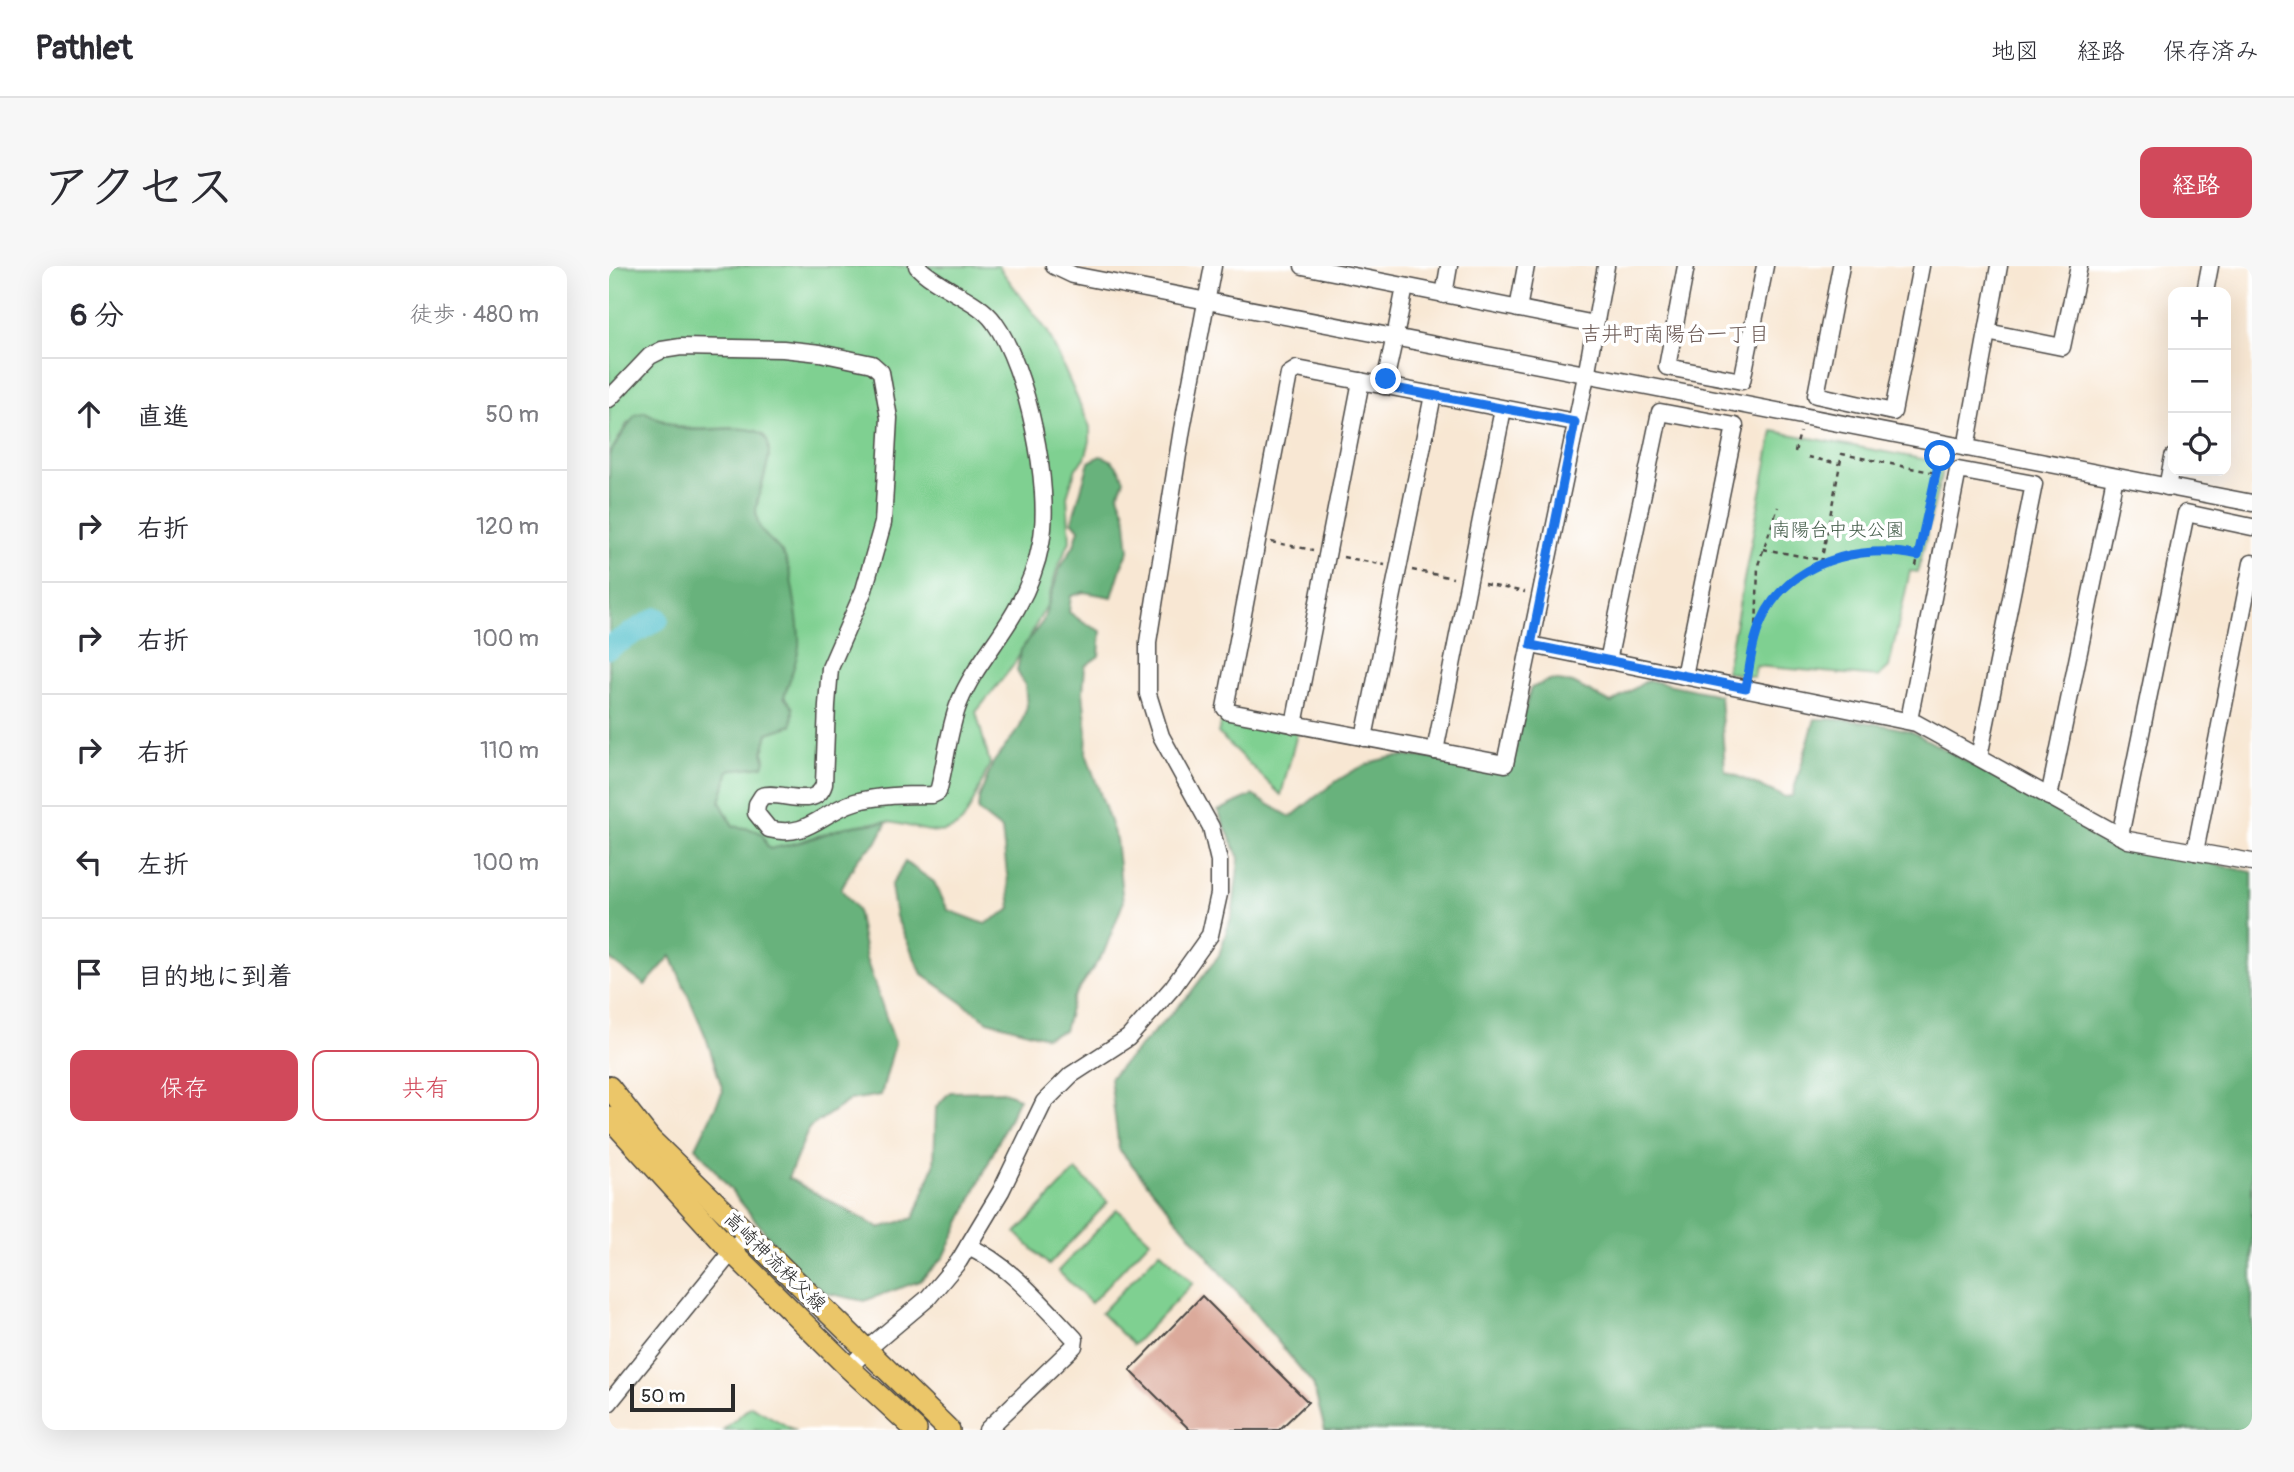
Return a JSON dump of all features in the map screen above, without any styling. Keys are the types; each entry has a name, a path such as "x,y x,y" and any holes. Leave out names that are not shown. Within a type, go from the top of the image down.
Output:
{"main road":[{"name":"高崎神流秩父線","path":"609,1087 650,1139 949,1430"},
{"name":"高崎神流秩父線","path":"609,1117 731,1251 916,1430"}],"street":[{"path":"609,399 650,356 662,350 681,347 783,349 820,353 872,364 881,372 889,418 883,523 864,590 830,668 822,792 801,798 769,793 762,796 756,813 769,829 792,833 853,802 882,797 932,795 938,792 959,704 983,659 1018,607 1032,575 1042,541 1043,507 1038,455 1028,407 1013,359 995,322 987,314 936,283 917,266"},
{"path":"1054,266 1073,275 2252,503"},
{"path":"849,1368 866,1350 928,1298 959,1261 1001,1191 1044,1102 1071,1075 1128,1038 1173,987 1210,934 1219,894 1219,862 1211,827 1161,736 1149,694 1148,642 1182,429 1213,266"},
{"path":"1303,266 1372,273 1405,287 1595,324"},
{"path":"1444,295 1449,266"},
{"path":"1517,309 1526,266"},
{"path":"1575,422 1297,369 1289,374 1225,708 1229,712 1505,764 1586,376 1606,266"},
{"path":"1686,266 1667,367 1742,381 1765,266"},
{"path":"1841,266 1816,395 1893,412 1921,266"},
{"path":"1966,448 1999,266"},
{"path":"1987,332 2062,347 2079,266"},
{"path":"2206,287 2210,266"},
{"path":"1397,327 1405,287"},
{"path":"1384,386 1393,345"},
{"path":"1294,724 1361,381"},
{"path":"1364,738 1433,395"},
{"path":"1435,751 1503,408"},
{"path":"1608,661 1660,412 1735,426 1684,676"},
{"path":"1909,720 1958,470 2034,484 1979,757"},
{"path":"2167,487 2169,476"},
{"path":"2049,797 2115,477"},
{"path":"2120,836 2186,513 2252,527"},
{"path":"2195,852 2252,563"},
{"path":"1531,645 1909,720 2128,840 2252,862"},
{"path":"609,1403 746,1234"},
{"path":"968,1246 1002,1267 1075,1339 1075,1346 987,1430"}],"path":[{"path":"1795,452 1800,429"},
{"path":"1821,562 1842,454 1936,472"},
{"path":"1916,566 1940,456"},
{"path":"1808,457 1840,464"},
{"path":"1746,688 1756,634 1757,582 1763,549 1778,507"},
{"path":"1763,549 1821,562"},
{"path":"1756,634 1773,600 1801,574 1821,562 1882,552 1918,556"}],"green space":[{"path":"609,266 998,266 1048,332 1090,427 1090,441 1085,458 1076,468 1067,496 1070,541 1057,569 1047,605 1013,666 976,712 990,764 965,817 953,828 935,832 895,823 870,823 770,850 756,831 733,826 720,802 729,769 765,760 763,752 768,733 792,725 793,708 784,697 799,646 793,595 785,557 758,528 756,509 769,457 756,430 685,428 645,412 627,424 609,455"},
{"path":"645,412 684,429 737,428 757,431 768,442 768,461 756,512 763,532 787,562 795,600 799,646 784,697 793,708 792,725 768,733 763,766 729,770 720,802 733,826 759,832 770,849 805,841 845,827 887,822 876,843 858,858 841,889 857,909 866,959 895,1043 881,1095 850,1100 809,1128 788,1178 879,1228 914,1218 934,1165 936,1107 950,1092 1001,1091 1019,1098 944,1257 920,1281 864,1301 826,1293 795,1269 696,1147 723,1091 706,1037 671,956 645,985 609,959 609,455 635,415"},
{"name":"南陽台中央公園","path":"1773,431 1944,463 1918,572 1910,571 1889,667 1878,677 1756,666 1754,677 1726,672"},
{"path":"1100,456 1115,465 1124,480 1118,495 1125,512 1129,551 1112,597 1084,592 1071,596 1069,612 1101,631 1099,656 1085,666 1083,692 1086,753 1116,839 1123,903 1104,952 1073,998 1064,1031 1046,1037 988,1021 922,974 896,917 891,886 905,862 934,882 948,910 985,924 1011,909 1002,830 978,811 979,798 993,763 1020,727 1027,706 1025,685 1017,671 1021,650 1043,621 1060,568 1074,545 1079,529 1072,521 1089,462"},
{"path":"1550,680 1573,683 1611,703 1648,680 1720,695 1725,771 1785,797 1792,796 1815,719 1875,723 1911,731 2118,844 2252,872 2252,1430 1325,1430 1313,1384 1119,1149 1110,1078 1189,995 1219,955 1233,911 1239,858 1218,811 1252,795 1291,817 1348,774 1374,762 1400,756 1430,758 1507,772 1531,688"},
{"path":"1223,714 1298,730 1281,795 1218,733"},
{"path":"1076,1170 1108,1202 1049,1265 1016,1233"},
{"path":"1117,1209 1150,1240 1091,1303 1058,1271"},
{"path":"1160,1251 1193,1283 1133,1345 1101,1313"},
{"path":"751,1406 794,1430 723,1430"}],"building":[{"path":"1202,1296 1308,1402 1279,1430 1190,1430 1130,1370"}],"waterway":[{"path":"609,647 657,619"}],"district":[{"name":"吉井町南陽台一丁目","path":"1675,334"}],"route":[{"path":"1386,379 1384,386 1575,422 1531,645 1746,688 1756,634 1763,618 1773,600 1801,574 1825,561 1847,557 1882,552 1918,556 1940,456"}]}
